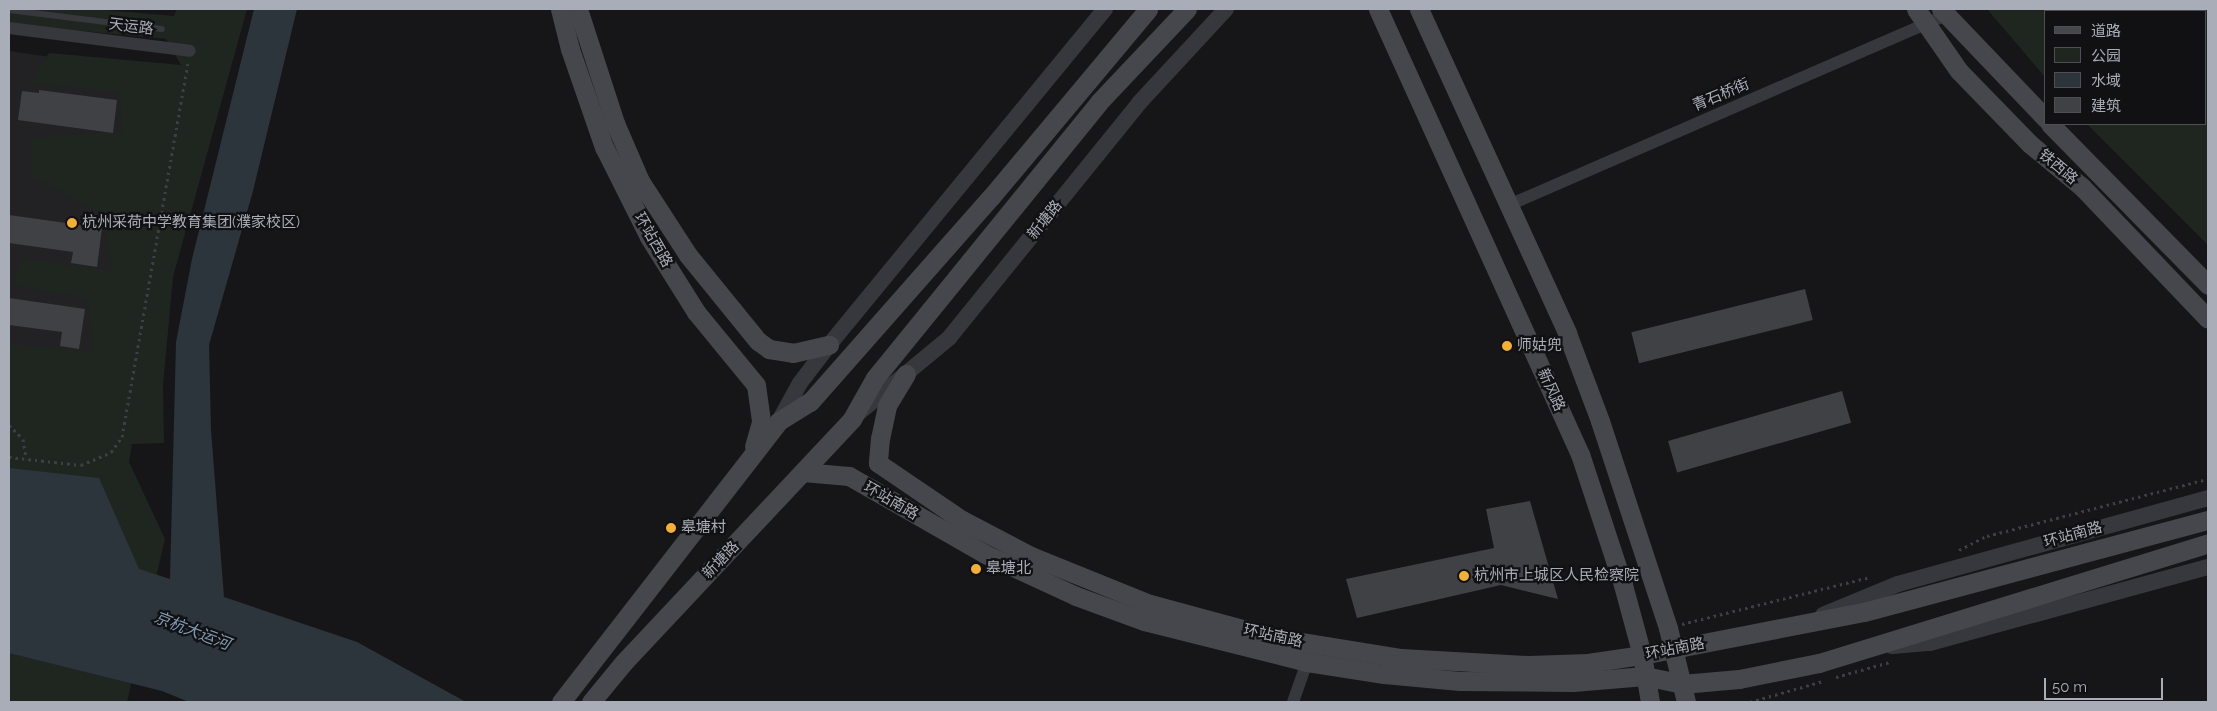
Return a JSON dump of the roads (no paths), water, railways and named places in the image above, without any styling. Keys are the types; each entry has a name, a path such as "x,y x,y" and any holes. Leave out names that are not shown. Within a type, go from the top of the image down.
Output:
{"main road":[{"name":"环站西路","path":"560,9 570,49 604,147 649,237 696,312 756,385 761,422 752,455"},
{"name":"环站西路","path":"578,9 615,123 640,181 688,255 758,341 769,349 793,353 829,345"},
{"path":"561,702 606,648 779,421 810,402 991,197 1148,9"},
{"name":"新塘路","path":"591,702 624,662 852,418 875,378 1093,110 1187,9"},
{"name":"新风路","path":"1378,9 1580,454 1623,585 1642,655 1650,702"},
{"path":"1419,9 1573,350 1674,646 1684,693"},
{"path":"1943,12 2044,118"},
{"name":"铁西路","path":"1922,16 1959,71 2030,144 2082,187 2208,319"},
{"name":"铁西路","path":"2051,125 2208,285"},
{"name":"环站南路","path":"906,374 888,406 883,423 878,452 881,467 994,538 1150,604 1276,638 1419,660 1528,665 1588,663 1642,655 1674,646 1864,612 2208,520"},
{"name":"环站南路","path":"803,472 849,476 960,542 1038,579 1107,608 1212,640 1307,662 1384,674 1495,682 1574,682 1645,676 1684,693 1739,679 1820,663 2208,543"}],"street":[{"path":"779,421 800,383 829,345 1105,9"},
{"name":"新塘路","path":"852,418 949,338 1139,103 1226,9"},
{"name":"青石桥街","path":"1509,205 1922,16 1943,12"},
{"name":"天运路","path":"9,28 190,51"},
{"name":"环站南路","path":"1798,625 1898,584 2208,498"},
{"name":"环站南路","path":"1820,663 1883,646 1930,643 2208,567"},
{"path":"1293,702 1307,662"}],"lane":[{"path":"9,10 162,29"}],"water":[{"name":"京杭大运河","path":"254,9 297,9 253,191 209,345 211,430 224,597 357,642 466,702 189,702 162,691 9,653 9,468 99,478 139,569 170,579 176,342 192,259"}],"place":[{"name":"杭州采荷中学教育集团(濮家校区)","path":"72,223"},
{"name":"师姑兜","path":"1507,346"},
{"name":"皋塘村","path":"671,528"},
{"name":"皋塘北","path":"976,569"},
{"name":"杭州市上城区人民检察院","path":"1464,576"}]}
